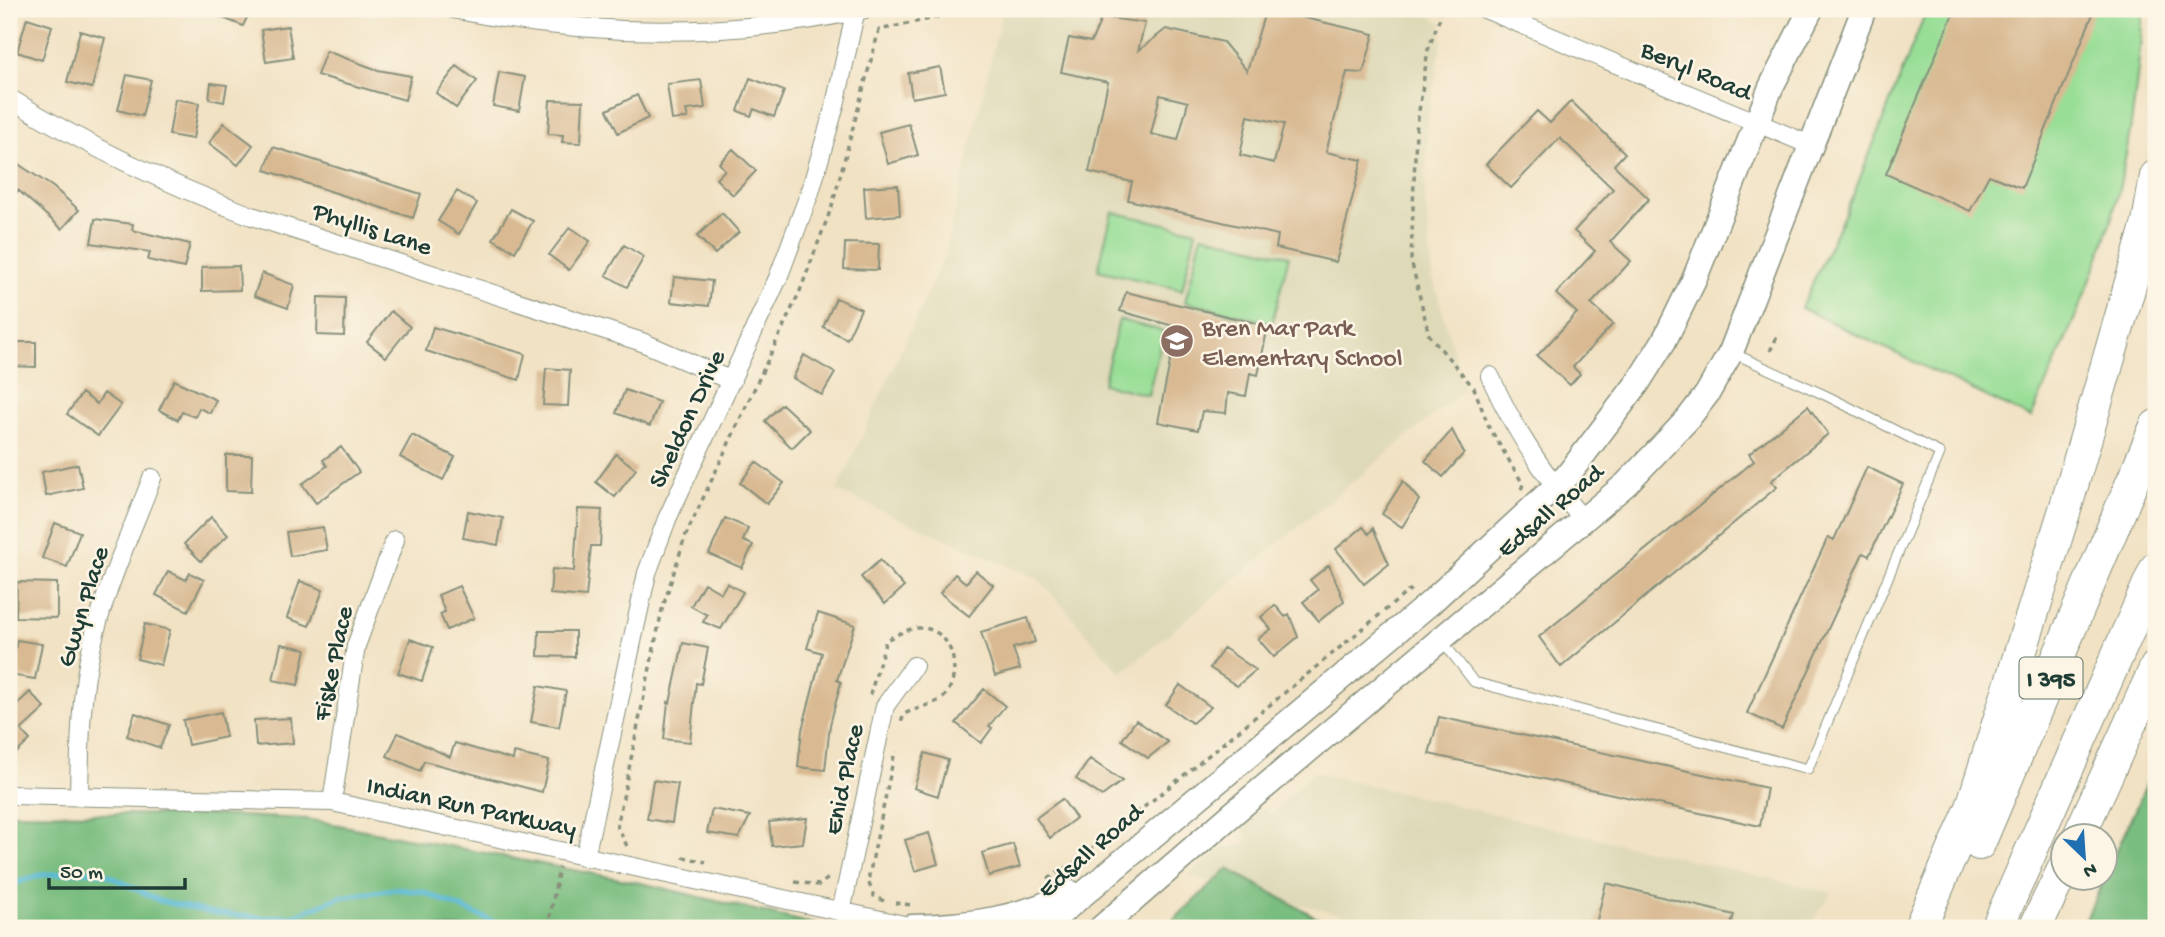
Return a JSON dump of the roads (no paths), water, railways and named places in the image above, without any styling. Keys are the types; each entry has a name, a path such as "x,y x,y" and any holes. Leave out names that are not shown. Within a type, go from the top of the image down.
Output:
{"highway":[{"path":"1920,928 1972,807 2067,503 2152,213 2156,176"},
{"name":"I 395","path":"1942,928 2156,426"},
{"path":"1997,928 2156,568"},
{"path":"2086,822 2148,697 2156,667"},
{"path":"2035,928 2052,892"}],"main road":[{"name":"Edsall Road","path":"1101,928 1226,796 1555,488 1600,436 1664,341 1695,280 1756,122 1811,9"},
{"name":"Edsall Road","path":"1043,928 1108,872 1226,796 1440,638 1626,484 1670,440 1707,394 1731,352 1864,9"},
{"path":"916,920 968,925 1004,919 1062,898 1108,872"}],"street":[{"path":"453,9 565,26 642,30 713,29 859,9"},
{"name":"Sheldon Drive","path":"585,856 647,573 667,519 733,381 778,278 810,192 859,9"},
{"name":"Beryl Road","path":"1485,9 1810,145"},
{"name":"Phyllis Lane","path":"9,99 97,149 195,194 252,216 642,342 733,381"},
{"path":"1490,376 1523,442 1555,488 1583,519"},
{"name":"Gwyn Place","path":"79,796 80,725 92,644 104,600 152,478"},
{"name":"Fiske Place","path":"332,802 356,646 395,540"},
{"name":"Enid Place","path":"841,912 885,706 914,666"},
{"name":"Indian Run Parkway","path":"9,795 332,802 841,912 916,920"}],"lane":[{"path":"1440,638 1474,681 1808,769 1940,453 1731,352"}],"waterway":[{"path":"9,885 41,875 88,871 106,874 160,901 212,913 266,918 293,916 340,897 396,889 423,892 499,924 527,928"}],"place":[{"name":"Bren Mar Park Elementary School","path":"1177,341"}]}
